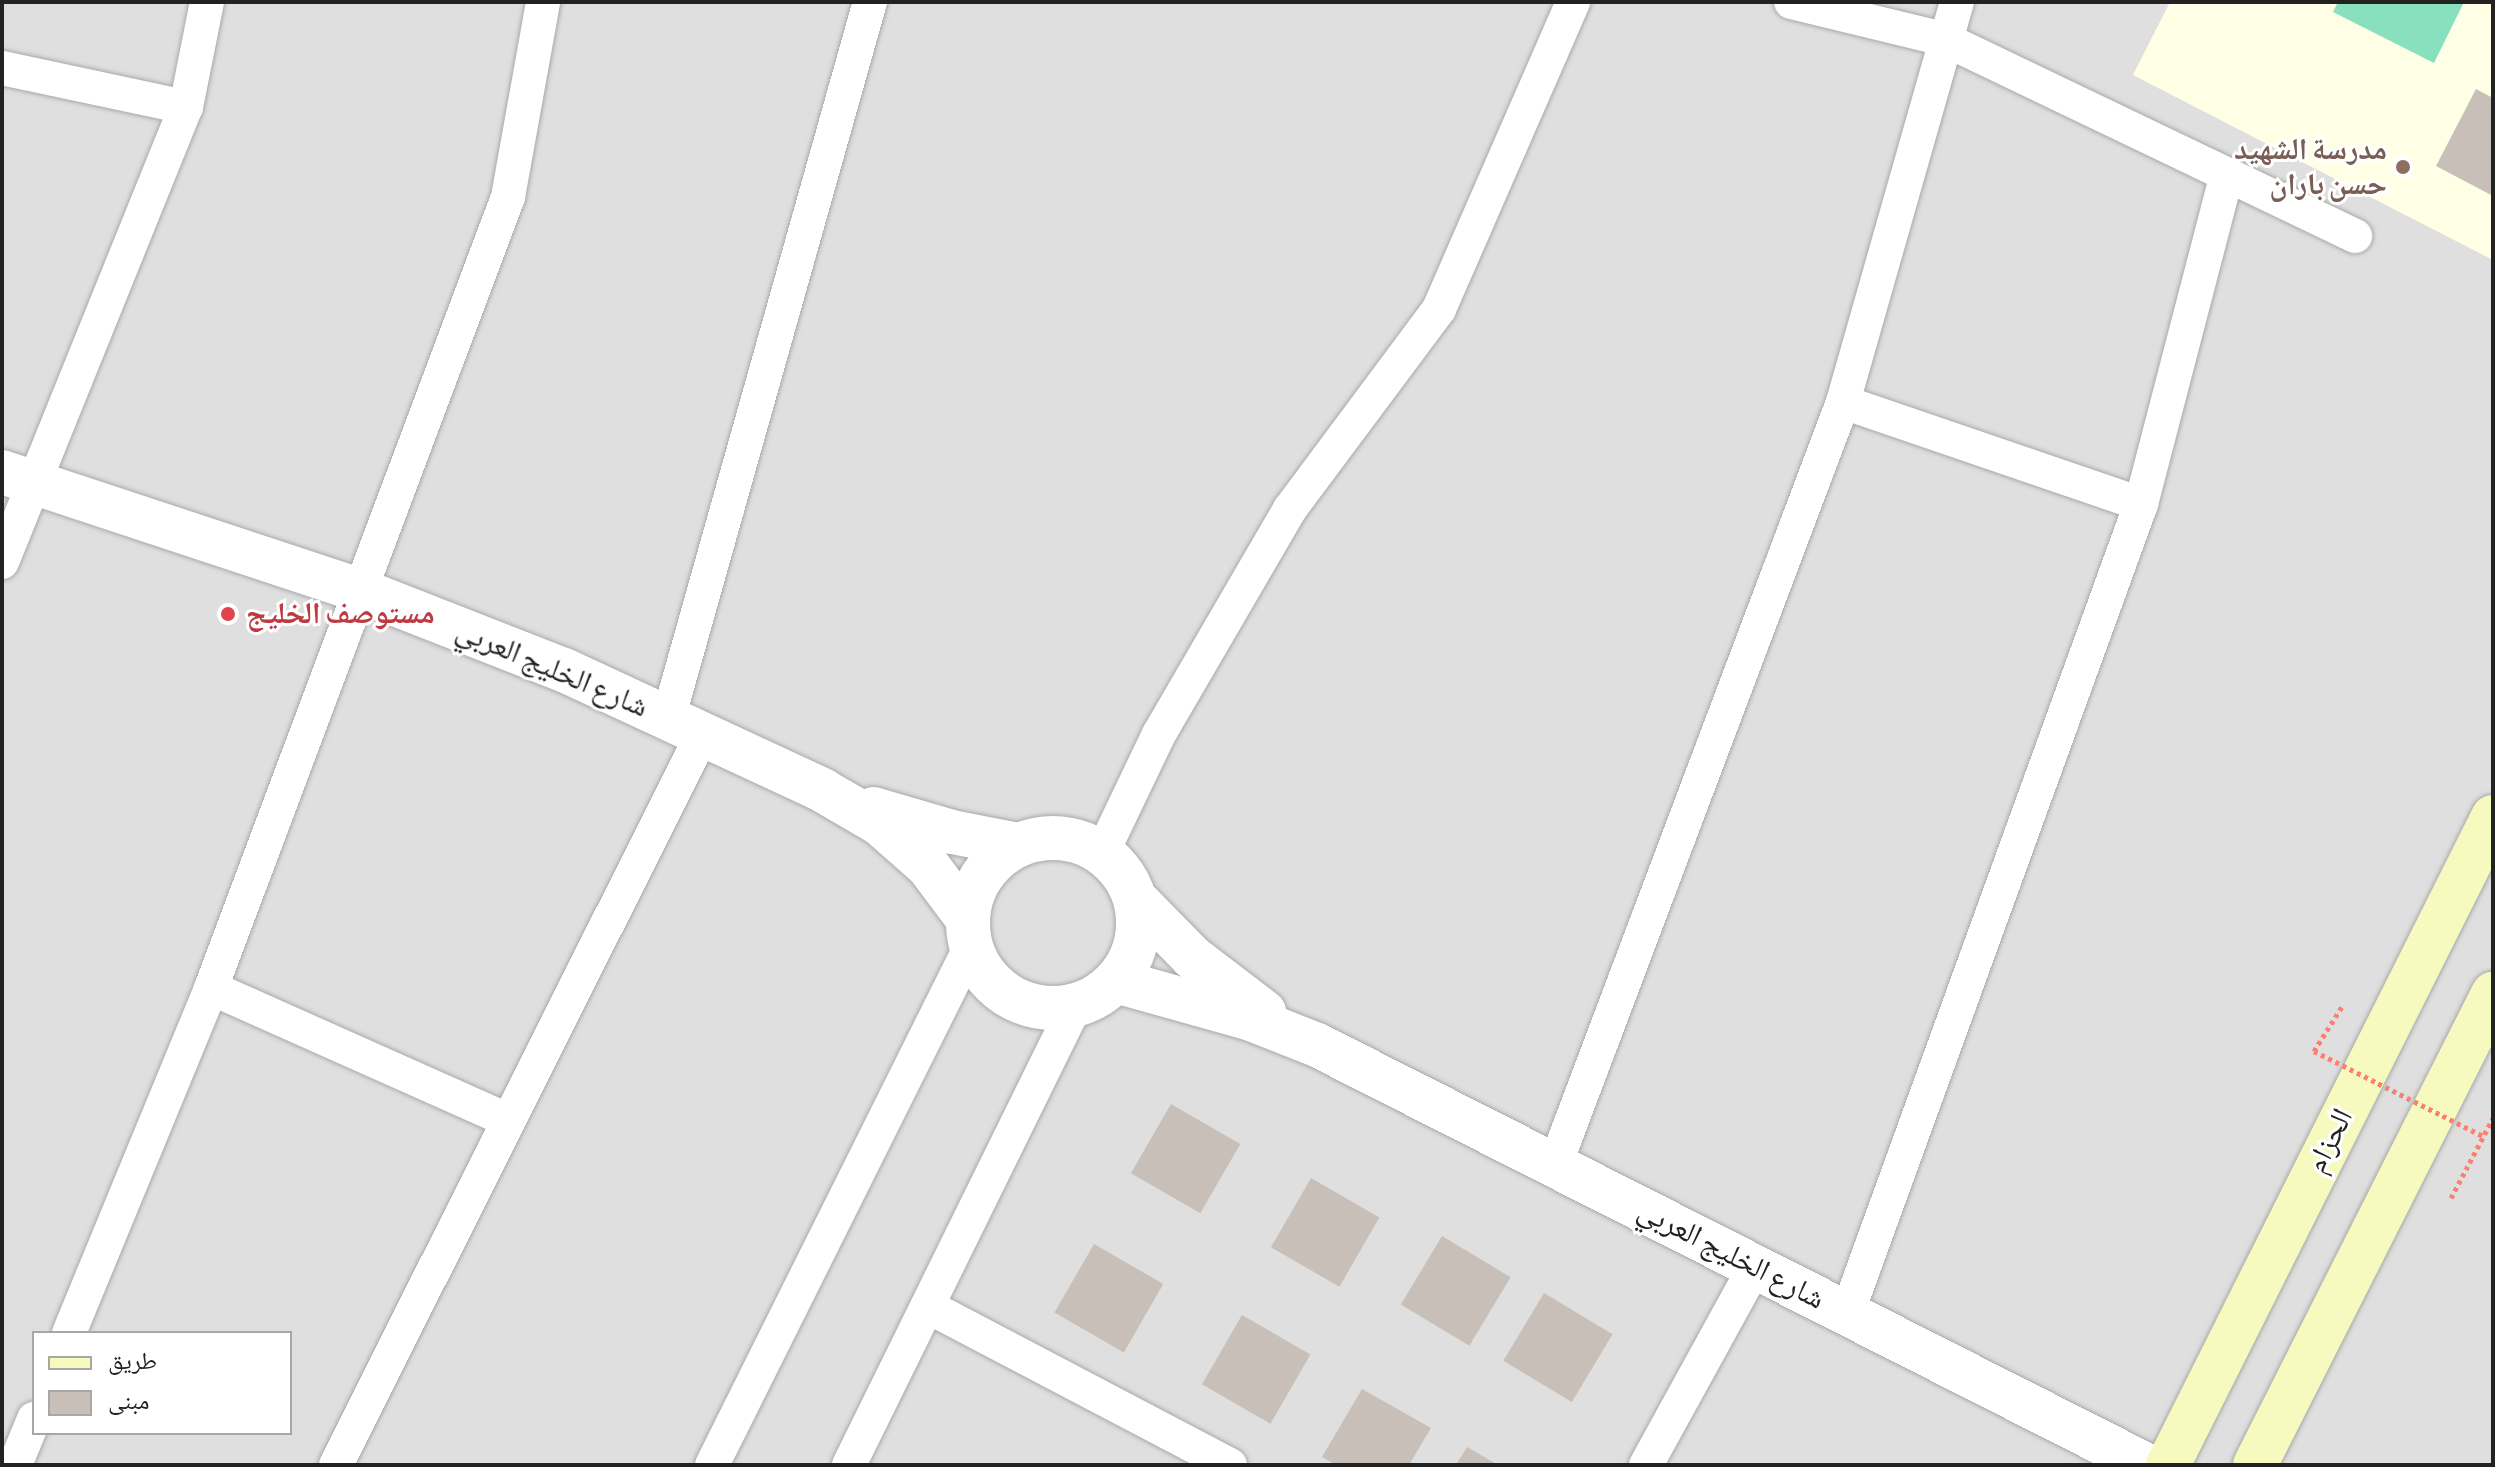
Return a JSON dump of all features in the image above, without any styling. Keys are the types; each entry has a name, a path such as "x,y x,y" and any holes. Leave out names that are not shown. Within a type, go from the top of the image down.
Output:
{"main road":[{"name":"الحزام","path":"2168,1465 2493,817"},
{"path":"2255,1465 2493,994"}],"street":[{"path":"2,562 17,476 186,107 207,2"},
{"path":"70,1331 211,988 508,197 543,2"},
{"path":"336,1465 507,1120 685,727 870,2"},
{"path":"1102,853 1159,734 1290,509 1439,309 1573,2"},
{"path":"1791,2 1944,39 2355,236"},
{"path":"1555,1165 1843,402 1957,2"},
{"path":"2,68 186,107"},
{"path":"1847,1314 2141,504 2227,175"},
{"path":"1843,402 2141,504"},
{"name":"شارع الخليج العربي","path":"17,476 362,591 564,670 822,790 889,831 928,866 969,932 986,976 1010,997 1042,1007 1075,1006"},
{"name":"شارع الخليج العربي","path":"822,790 952,832 1019,845"},
{"name":"شارع الخليج العربي","path":"969,932 976,888 993,862 1019,845 1047,837 1075,840 1102,853 1124,875 1138,902 1192,957 1252,1004 1317,1045 2146,1465"},
{"path":"849,1465 1075,1006 1116,981 1131,958 1138,931 1138,902"},
{"path":"712,1465 969,932"},
{"name":"شارع الخليج العربي","path":"1116,981 1225,1010 1317,1045"},
{"path":"211,988 507,1120"},
{"path":"1646,1465 1755,1267"},
{"path":"929,1307 1230,1465"},
{"path":"15,1465 32,1424"}],"path":[{"path":"2343,1005 2314,1051 2483,1136"},
{"path":"2451,1198 2493,1118"}],"shaded area":[{"path":"2,2 2493,2 2493,1465 2,1465"},
{"name":"مدرسة الشهيد حسن باران","path":"2170,2 2493,2 2493,260 2133,75"}],"green space":[{"path":"2338,2 2464,2 2434,63 2333,12"}],"building":[{"name":"مدرسة الشهيد حسن باران","path":"2476,89 2493,98 2493,196 2436,166"},
{"path":"1171,1104 1240,1144 1200,1213 1131,1173"},
{"path":"1311,1178 1379,1218 1339,1287 1271,1247"},
{"path":"1442,1236 1511,1277 1469,1346 1401,1305"},
{"path":"1094,1244 1163,1284 1124,1352 1054,1312"},
{"path":"1544,1293 1613,1334 1572,1402 1503,1361"},
{"path":"1242,1315 1310,1354 1270,1424 1202,1384"},
{"path":"1362,1389 1431,1428 1409,1465 1336,1465 1322,1457"},
{"path":"1467,1447 1498,1465 1456,1465"}],"place":[{"name":"مدرسة الشهيد حسن باران","path":"2403,167"},
{"name":"مستوصف الخليج","path":"228,614"}]}
